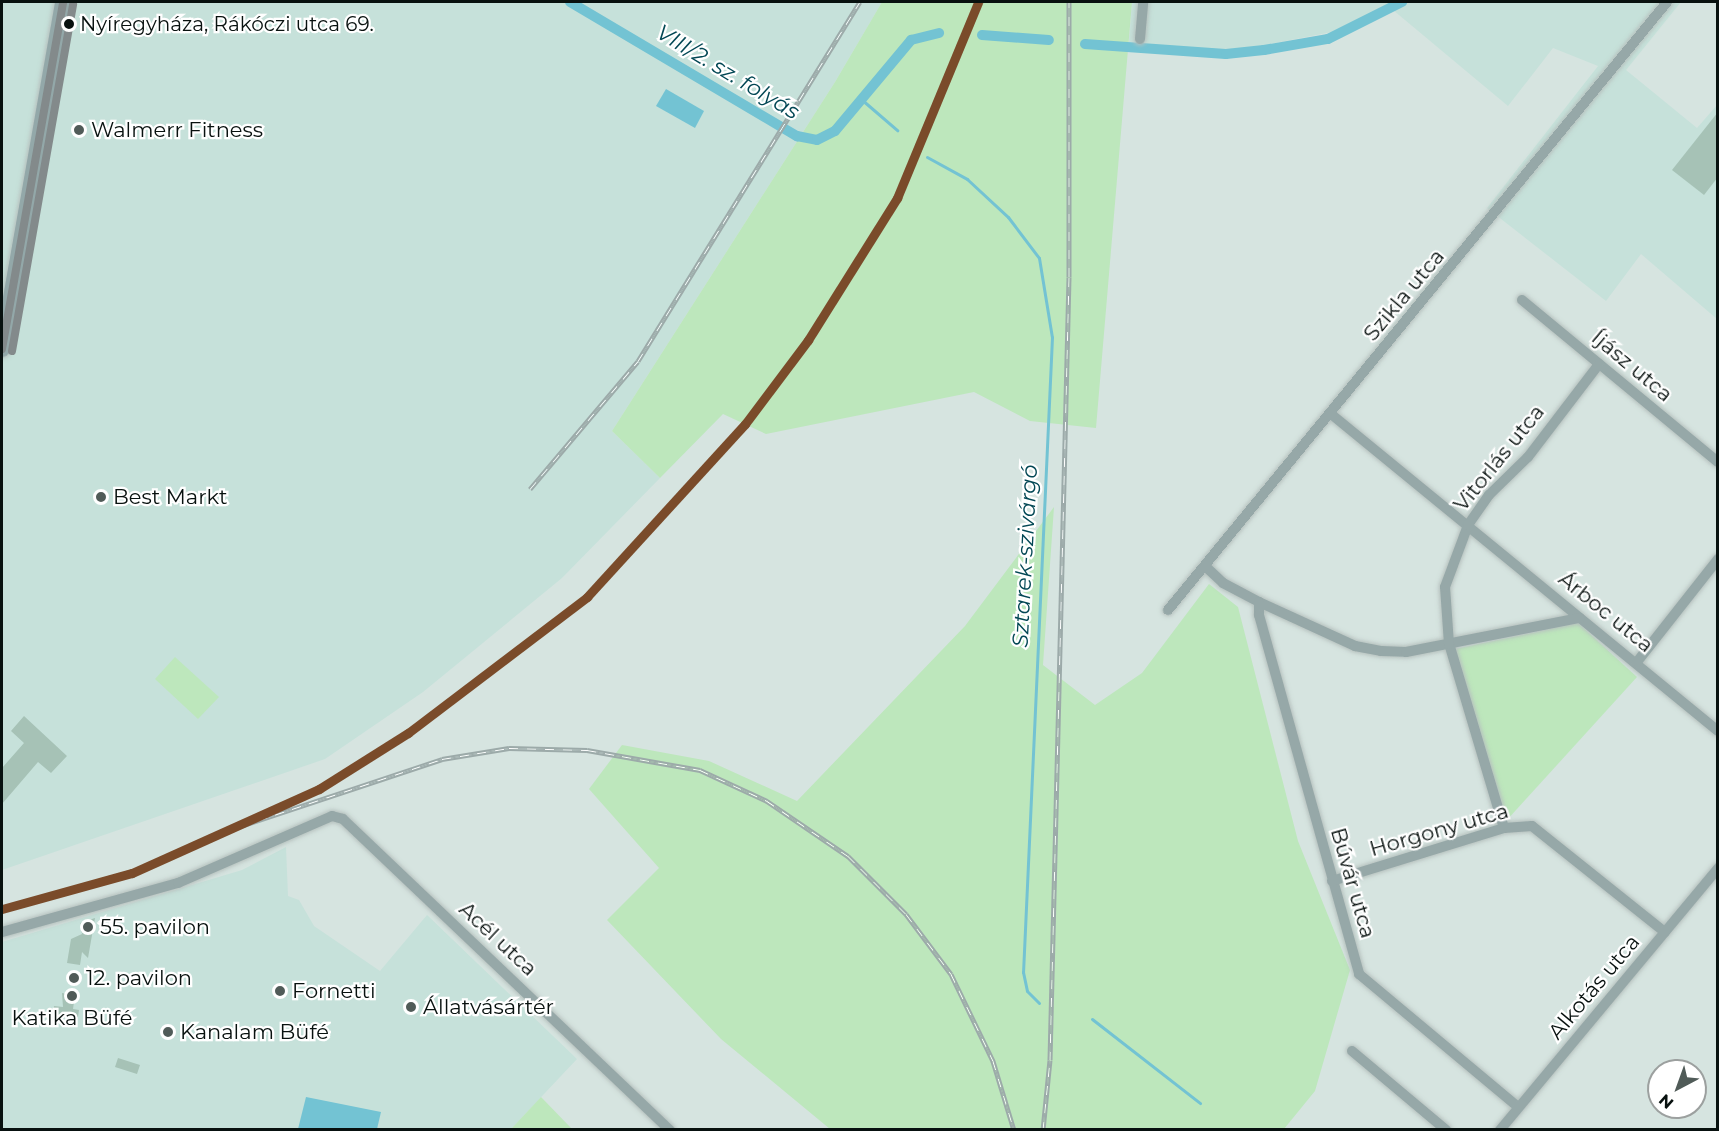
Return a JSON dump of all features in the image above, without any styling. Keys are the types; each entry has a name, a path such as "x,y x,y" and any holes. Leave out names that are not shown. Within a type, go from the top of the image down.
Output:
{"main road":[{"path":"2,349 63,2"}],"street":[{"path":"1140,39 1143,2"},
{"name":"Szikla utca","path":"1168,610 1667,2"},
{"name":"Íjász utca","path":"1522,300 1718,462"},
{"name":"Vitorlás utca","path":"1504,828 1449,644 1444,587 1468,525 1599,364"},
{"name":"Árboc utca","path":"1331,414 1637,662 1718,731"},
{"path":"1637,662 1718,559"},
{"path":"1205,566 1223,582 1259,602 1364,647 1406,651 1449,644 1554,619 1580,618"},
{"name":"Búvár utca","path":"1259,602 1332,881 1359,974 1367,984 1518,1107"},
{"name":"Acél utca","path":"2,932 178,883 332,816 343,819 670,1130"},
{"name":"Horgony utca","path":"1332,881 1504,828 1532,826 1665,932"},
{"name":"Alkotás utca","path":"1503,1128 1518,1107 1718,868"},
{"path":"1352,1051 1446,1130"}],"shaded area":[{"path":"2,2 882,2 835,82 612,431 660,478 562,578 423,692 325,759 2,870"},
{"path":"1132,2 1681,2 1626,70 1697,128 1717,105 1717,319 1641,254 1606,301 1487,208 1598,66 1553,48 1508,106 1387,5 1332,32 1224,53 1129,42"},
{"path":"286,847 288,896 299,900 314,926 380,971 427,915 577,1059 511,1129 2,1130 2,942 242,870"}],"green space":[{"path":"882,2 1132,2 1096,428 1030,421 974,392 766,434 723,414 660,478 612,431 835,82"},
{"path":"1054,507 1043,665 1095,705 1142,673 1209,584 1238,607 1298,841 1350,970 1315,1091 1284,1129 830,1129 721,1039 607,920 659,868 589,789 622,745 709,761 797,801 965,626"},
{"path":"1578,623 1637,677 1507,820 1455,649"},
{"path":"175,657 219,697 198,719 155,679"},
{"path":"541,1097 572,1129 511,1129"}],"water":[{"path":"666,89 704,111 695,128 656,106"},
{"path":"306,1097 381,1112 377,1129 298,1129"}],"building":[{"path":"1718,112 1718,177 1704,195 1672,170"},
{"path":"24,716 67,756 51,773 38,762 2,804 2,768 24,743 11,731"},
{"path":"95,918 88,958 82,952 80,965 67,963 71,939 82,934 80,923"},
{"path":"62,993 75,995 73,1009 79,1010 78,1017 53,1014 54,1006 63,1007"},
{"path":"118,1058 140,1065 137,1074 115,1067"}],"waterway":[{"name":"VIII/2. sz. folyás","path":"570,2 797,136 817,140 835,131 911,40 939,33"},
{"name":"VIII/2. sz. folyás","path":"1085,44 1226,54 1264,50 1328,39 1402,2"},
{"name":"VIII/2. sz. folyás","path":"982,35 1049,40"},
{"name":"Sztarek-szivárgó","path":"861,99 897,130"},
{"name":"Sztarek-szivárgó","path":"927,157 967,179 1008,217 1039,258 1052,337 1023,972 1027,991 1039,1003"},
{"name":"Sztarek-szivárgó","path":"1092,1019 1200,1103"}],"railway":[{"path":"530,489 638,361 860,2"},
{"path":"1043,1130 1050,1060 1069,277 1069,2"},
{"path":"241,826 442,759 509,748 587,750 700,770 767,801 848,856 906,914 951,974 993,1061 1014,1130"}],"transit line":[{"path":"2,349 63,2"},
{"path":"2,909 132,873 319,789 408,733 587,597 745,424 808,340 897,198 978,2"},
{"path":"12,351 73,4"}],"place":[{"name":"Nyíregyháza, Rákóczi utca 69.","path":"69,24"},
{"name":"Walmerr Fitness","path":"79,130"},
{"name":"Best Markt","path":"101,497"},
{"name":"55. pavilon","path":"88,927"},
{"name":"12. pavilon","path":"74,978"},
{"name":"Fornetti","path":"280,991"},
{"name":"Katika Büfé","path":"72,996"},
{"name":"Állatvásártér","path":"411,1007"},
{"name":"Kanalam Büfé","path":"168,1032"}]}
